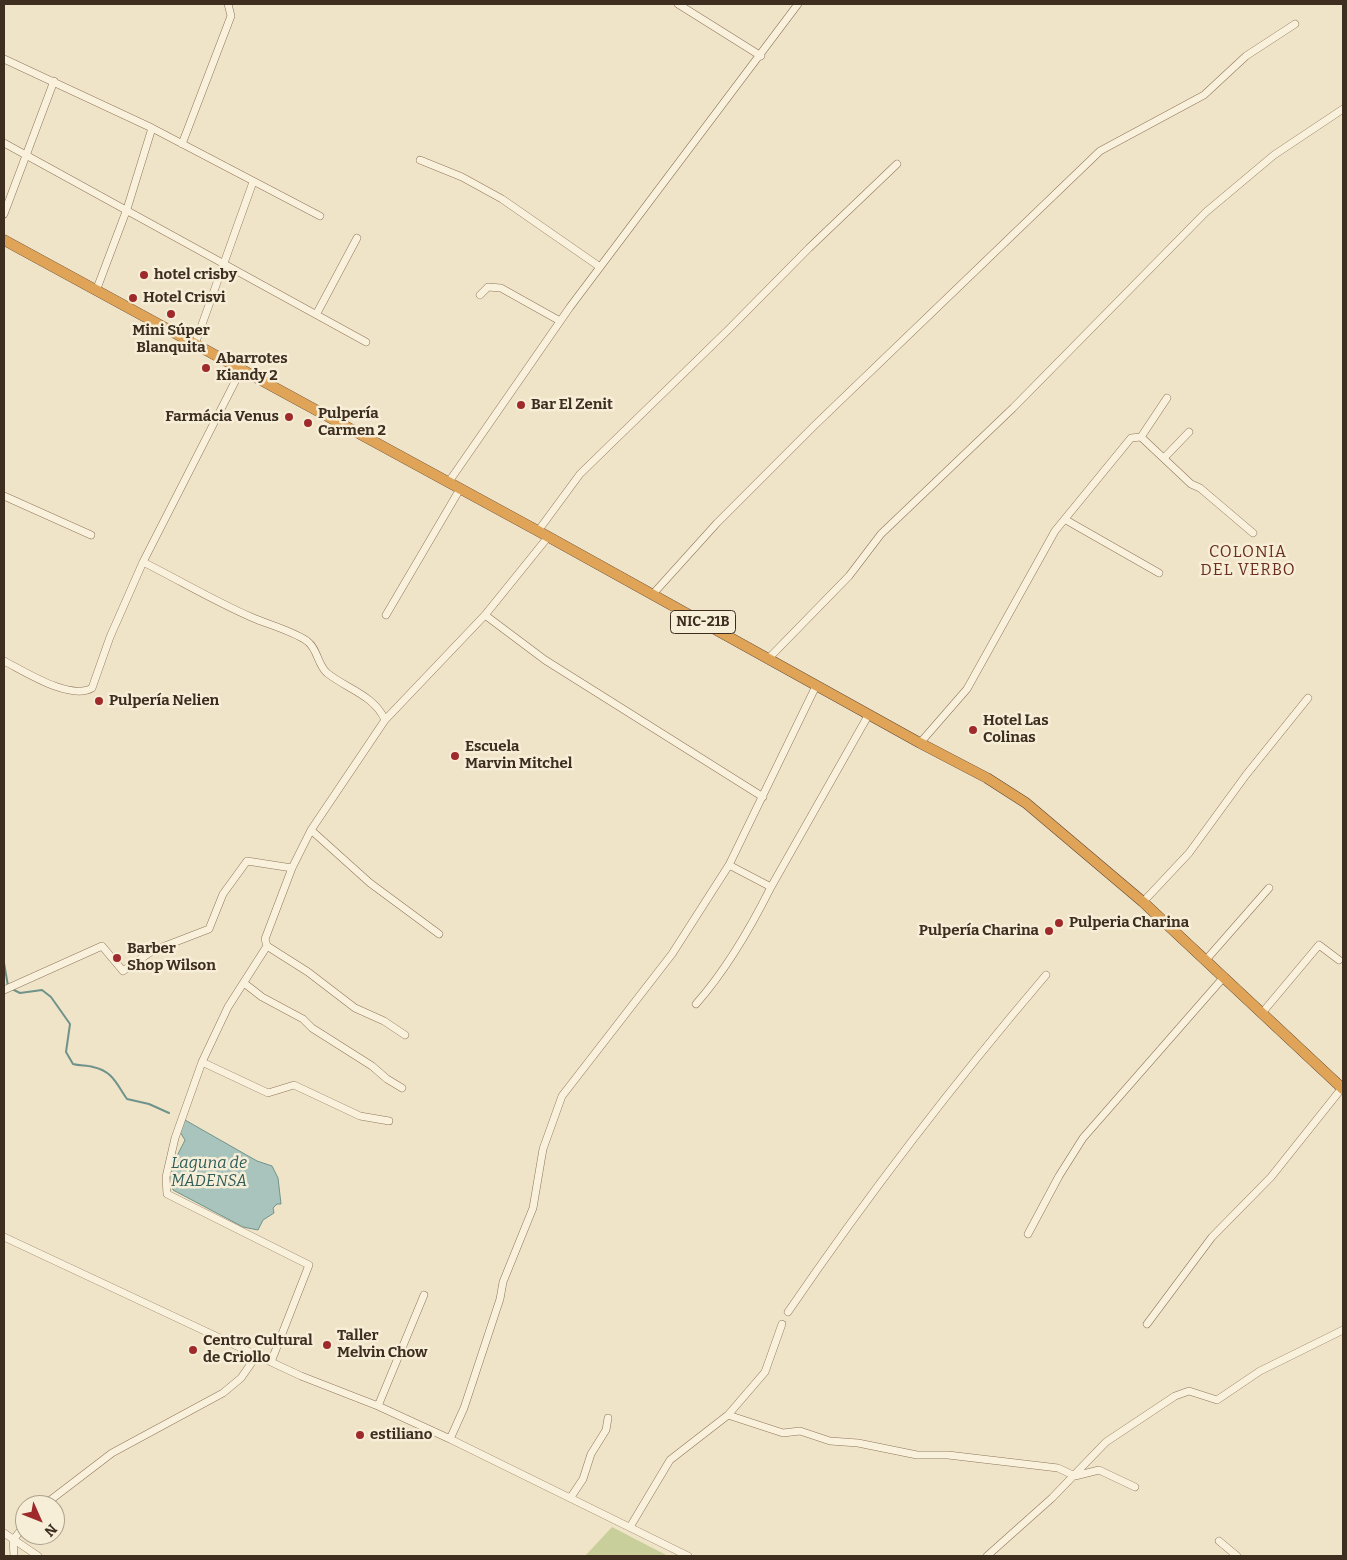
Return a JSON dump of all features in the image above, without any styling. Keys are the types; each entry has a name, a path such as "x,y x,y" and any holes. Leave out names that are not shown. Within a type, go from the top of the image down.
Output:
{"highway":[{"name":"NIC-21B","path":"4,240 987,778 1026,803 1143,902 1343,1089"}],"street":[{"path":"182,144 231,16 228,4"},
{"path":"678,4 760,56"},
{"path":"448,483 560,321 798,4"},
{"path":"652,594 717,522 1100,151 1204,95 1246,56 1295,24"},
{"path":"4,59 152,128 320,216"},
{"path":"4,214 54,81"},
{"path":"769,658 849,576 882,534 1013,408 1206,212 1272,157 1343,109"},
{"path":"96,291 127,209 152,128"},
{"path":"4,143 366,342"},
{"path":"420,160 500,197 600,267"},
{"path":"538,531 580,474 897,164"},
{"path":"195,344 253,182"},
{"path":"317,314 357,238"},
{"path":"480,295 488,287 501,288 560,321"},
{"path":"4,661 62,688 86,692 92,688 110,637 143,562 241,370"},
{"path":"1141,437 1168,398"},
{"path":"1165,457 1189,432"},
{"path":"920,743 967,689 1055,531 1098,481 1118,452 1131,438 1141,437 1165,457 1191,484 1200,488 1253,533"},
{"path":"386,615 460,489"},
{"path":"4,496 91,535"},
{"path":"1066,520 1158,572"},
{"path":"271,1362 309,1265 167,1194 166,1177 175,1138 202,1062 228,1006 267,946 266,939 292,868 311,830 385,720 485,615 548,537"},
{"path":"143,562 251,617 307,641 315,648 317,659 327,672 349,685 376,705 385,720"},
{"path":"485,615 545,660 763,797"},
{"path":"450,1439 464,1408 500,1298 503,1282 533,1208 543,1149 562,1096 672,954 729,865 816,686"},
{"path":"1143,902 1189,853 1246,774 1308,698"},
{"path":"696,1004 716,982 751,928 771,887 869,714"},
{"path":"311,830 370,883 439,934"},
{"path":"4,990 102,946 123,971 152,951 209,930 223,894 247,860 292,868"},
{"path":"729,865 771,887"},
{"path":"1206,961 1269,888"},
{"path":"1262,1013 1319,945 1339,960"},
{"path":"267,946 308,972 355,1008 384,1021 405,1035"},
{"path":"788,1312 837,1243 860,1206 987,1044 1046,975"},
{"path":"1028,1234 1059,1176 1083,1138 1223,978"},
{"path":"244,983 262,997 303,1019 312,1028 372,1066 387,1079 402,1088"},
{"path":"202,1062 268,1092 294,1085 360,1116 389,1121"},
{"path":"1147,1324 1212,1237 1271,1176 1343,1089"},
{"path":"4,1237 301,1376 378,1406 450,1439 688,1556"},
{"path":"378,1406 424,1295"},
{"path":"630,1527 670,1460 728,1415 766,1372 782,1324"},
{"path":"986,1556 1075,1476 1106,1442 1175,1396 1189,1391 1217,1400 1260,1371 1343,1330"},
{"path":"57,1495 112,1454 223,1393 241,1378 257,1355"},
{"path":"728,1415 783,1433 800,1431 830,1441 858,1443 917,1455 948,1455 1058,1468 1075,1476 1099,1470 1135,1487"},
{"path":"571,1497 583,1479 591,1454 606,1430 608,1418"},
{"path":"4,1533 38,1556"},
{"path":"14,1540 14,1556"},
{"path":"1219,1541 1236,1556"}],"green space":[{"path":"612,1527 668,1556 585,1556"}],"water":[{"name":"Laguna de MADENSA","path":"185,1120 257,1161 272,1166 278,1178 281,1204 277,1204 273,1208 274,1213 263,1220 258,1230 243,1227 173,1190 171,1183 172,1170 185,1140 180,1132"}],"waterway":[{"path":"4,963 8,986"},
{"path":"12,989 20,993 42,990 51,997 70,1024 66,1052 73,1064 100,1069 114,1079 127,1099 149,1104 169,1113"}],"place":[{"name":"hotel crisby","path":"144,275"},
{"name":"Hotel Crisvi","path":"133,298"},
{"name":"Mini Súper Blanquita","path":"171,314"},
{"name":"Abarrotes Kiandy 2","path":"206,368"},
{"name":"Bar El Zenit","path":"521,405"},
{"name":"Farmácia Venus","path":"289,417"},
{"name":"Pulpería Carmen 2","path":"308,423"},
{"name":"Pulpería Nelien","path":"99,701"},
{"name":"Hotel Las Colinas","path":"973,730"},
{"name":"Escuela Marvin Mitchel","path":"455,756"},
{"name":"Pulperia Charina","path":"1059,923"},
{"name":"Pulpería Charina","path":"1049,931"},
{"name":"Barber Shop Wilson","path":"117,958"},
{"name":"Taller Melvin Chow","path":"327,1345"},
{"name":"Centro Cultural de Criollo","path":"193,1350"},
{"name":"estiliano","path":"360,1435"}],"district":[{"name":"COLONIA DEL VERBO","path":"1248,562"}]}
